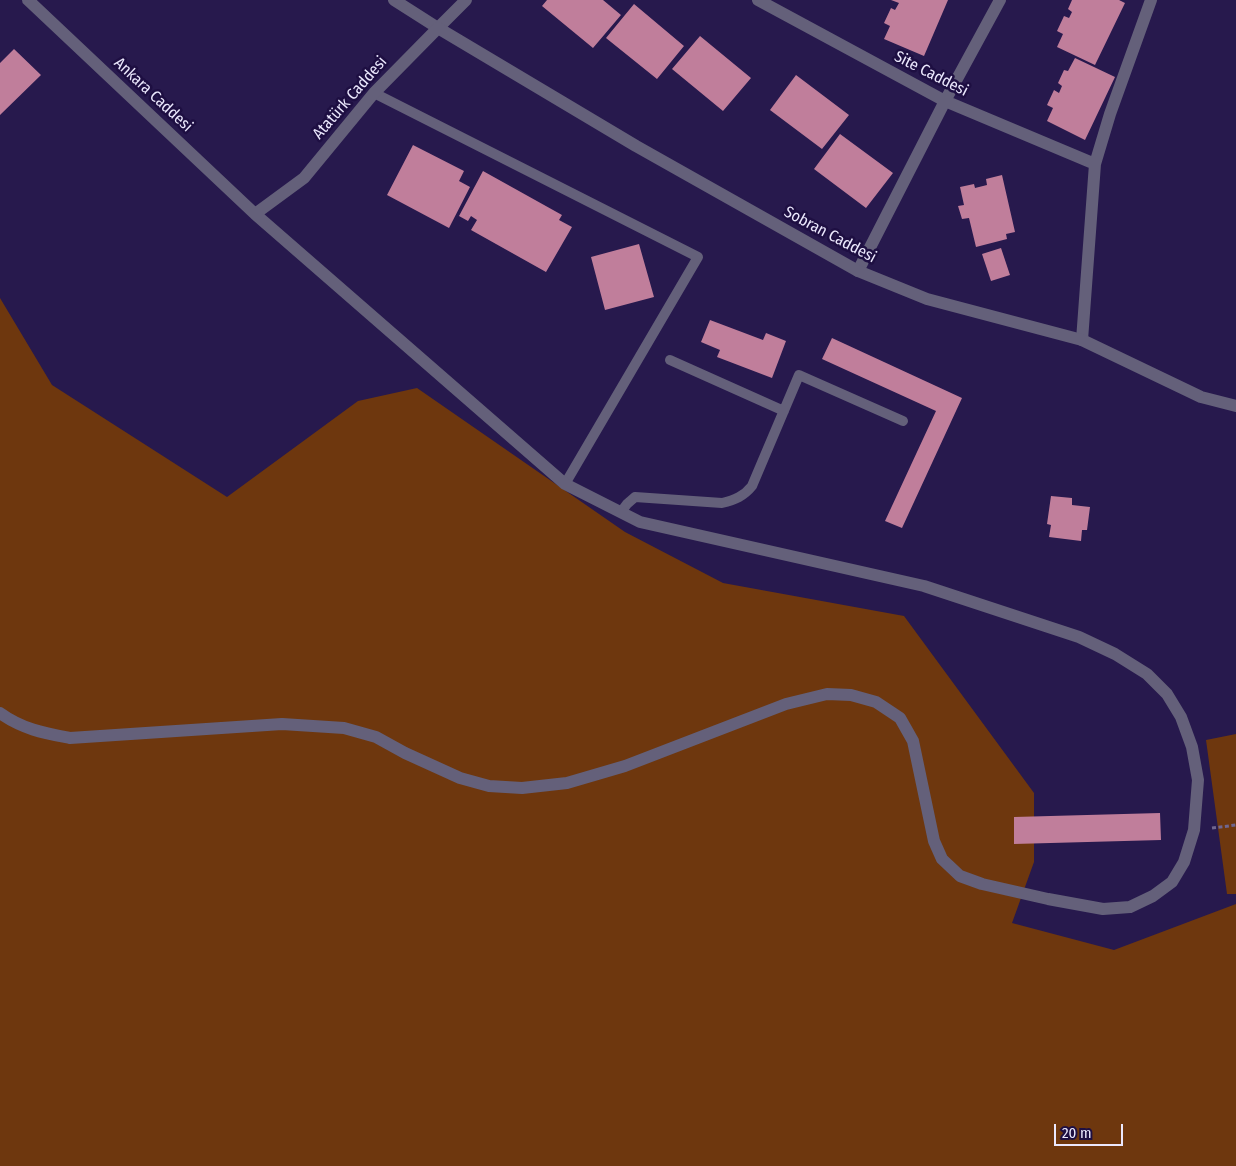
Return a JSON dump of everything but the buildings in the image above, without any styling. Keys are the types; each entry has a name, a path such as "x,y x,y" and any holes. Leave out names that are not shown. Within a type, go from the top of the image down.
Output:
{"street":[{"name":"Ankara Caddesi","path":"0,712 11,721 36,731 70,738 282,724 344,728 376,737 405,753 460,778 490,786 522,788 567,783 625,766 786,704 827,694 851,696 876,702 900,718 913,741 934,841 942,859 960,876 982,884 1103,909 1130,907 1153,896 1172,882 1184,862 1194,830 1198,780 1192,747 1181,717 1167,694 1147,674 1115,654 1080,637 924,586 640,522 565,484 256,214 28,0"},
{"name":"Sobran Caddesi","path":"394,0 636,146 858,271 927,299 1082,340 1201,397 1236,406"},
{"name":"Atatürk Caddesi","path":"256,214 304,178 374,93 466,0"},
{"name":"Site Caddesi","path":"758,0 945,101 1095,164"},
{"path":"858,271 945,101 1000,0"},
{"path":"1082,340 1095,164 1110,114 1151,0"}],"lane":[{"path":"374,93 698,258 565,484"},
{"path":"670,360 784,411"},
{"path":"621,512 635,497 722,503 733,501 742,496 752,486 799,375 903,421"}],"path":[{"path":"1194,830 1236,825"}],"shaded area":[{"path":"0,298 52,385 227,497 358,401 417,388 625,532 723,583 904,616 1034,793 1034,862 1012,923 1114,950 1236,904 1236,1166 0,1166"},
{"path":"1236,734 1236,894 1227,894 1206,740"}]}
